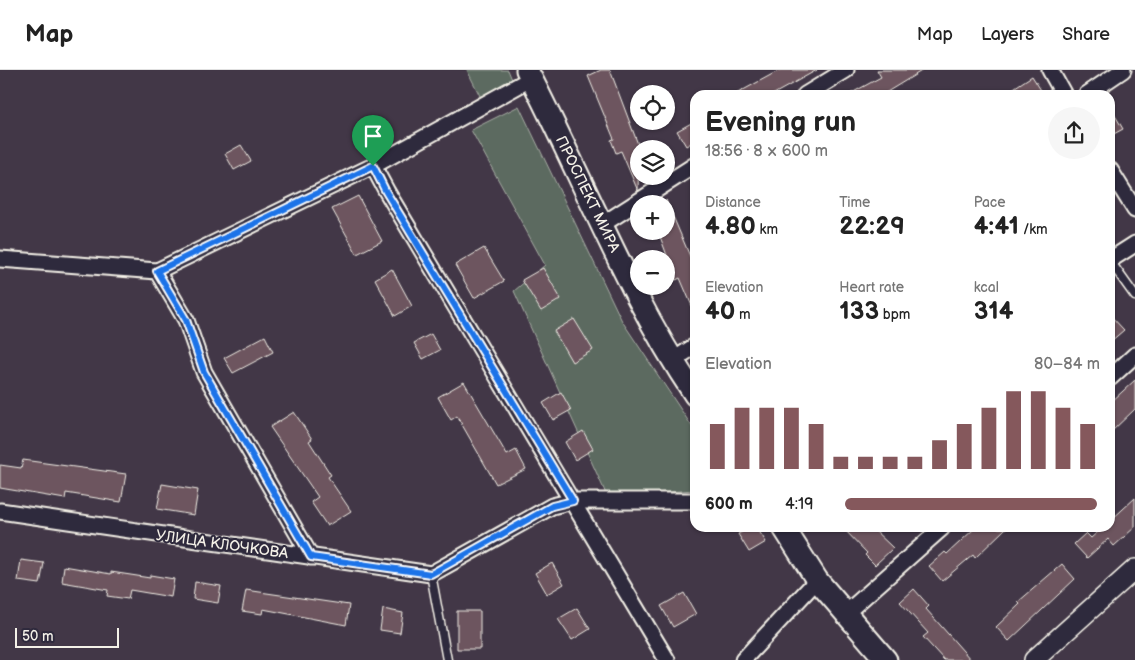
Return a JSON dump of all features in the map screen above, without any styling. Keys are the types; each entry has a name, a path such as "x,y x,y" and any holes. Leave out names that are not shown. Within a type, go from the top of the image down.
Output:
{"main road":[{"name":"ПРОСПЕКТ МИРА","path":"529,74 641,305 672,361 690,388"},
{"path":"786,532 816,580 886,660"}],"street":[{"path":"813,90 846,70"},
{"path":"1050,70 1061,90"},
{"path":"1093,90 1123,70"},
{"path":"0,259 157,271 373,166 529,74"},
{"path":"373,166 386,192 573,501 666,660"},
{"path":"603,224 690,168"},
{"path":"1115,178 1135,210"},
{"path":"1115,258 1135,244"},
{"path":"157,271 186,320 204,372 311,557"},
{"path":"672,361 690,349"},
{"path":"1115,373 1135,355"},
{"path":"431,574 552,506 573,501 690,501"},
{"name":"УЛИЦА КЛОЧКОВА","path":"0,511 431,574"},
{"path":"846,613 937,532"},
{"path":"1034,660 1135,569"},
{"path":"743,660 816,580"}],"lane":[{"path":"1115,268 1135,296"},
{"path":"431,574 447,660"}],"green space":[{"path":"467,70 508,70 513,82 482,100"},
{"path":"519,106 622,321 690,423 690,490 607,496 514,291 545,265 471,130"}],"building":[{"path":"601,70 610,70 630,123 630,130 633,130 636,140 630,140 630,172 621,151 616,153 611,140 614,139 588,76"},
{"path":"780,70 817,70 781,90 743,90"},
{"path":"877,70 923,70 890,90 857,90 881,77"},
{"path":"1032,76 1041,90 1011,90"},
{"path":"1115,115 1123,129 1115,133"},
{"path":"690,124 690,144 686,146 677,131"},
{"path":"241,145 251,161 234,170 225,154"},
{"path":"358,196 382,241 357,254 332,209"},
{"path":"675,221 690,256 690,301 680,278 676,280 675,277 675,250 665,250 661,240 675,240"},
{"path":"484,248 504,281 474,298 455,265"},
{"path":"543,268 561,299 541,311 522,280"},
{"path":"392,269 412,306 395,316 375,279"},
{"path":"574,319 593,350 572,362 554,331"},
{"path":"1115,320 1124,330 1115,338"},
{"path":"431,334 440,350 423,359 414,343"},
{"path":"265,336 273,352 233,373 224,358"},
{"path":"1135,380 1135,409 1115,428 1115,398"},
{"path":"464,382 507,455 516,450 526,469 496,484 457,416 451,420 438,397"},
{"path":"561,392 571,410 553,420 543,403"},
{"path":"294,412 312,439 309,441 331,475 328,477 351,511 327,526 311,502 318,497 270,427"},
{"path":"583,431 593,449 575,460 565,442"},
{"path":"23,460 126,474 121,502 66,493 65,499 0,488 0,465 21,468"},
{"path":"162,484 198,490 194,515 157,509"},
{"path":"1135,498 1135,527 1114,546 1108,539 1087,558 1074,544 1086,533 1091,538 1098,532 1115,532 1115,516"},
{"path":"742,532 760,532 766,542 749,552 738,534"},
{"path":"847,532 876,532 893,548 875,565 865,555 867,553"},
{"path":"971,532 1002,532 975,558 973,555 942,581 929,566 945,552 947,554"},
{"path":"21,560 44,563 40,584 18,581"},
{"path":"552,563 564,584 547,594 535,573"},
{"path":"1062,564 1075,579 1009,641 996,627 1020,604 1018,602"},
{"path":"64,566 111,574 111,572 150,578 150,575 174,579 171,597 130,590 128,599 107,596 108,590 62,582"},
{"path":"195,582 221,586 218,603 193,599"},
{"path":"914,589 929,606 926,609 971,660 944,660 923,637 928,633 900,602"},
{"path":"246,590 349,605 346,625 263,609 262,614 242,611"},
{"path":"684,593 696,614 673,627 661,606"},
{"path":"577,608 590,629 572,640 558,619"},
{"path":"383,609 403,613 400,633 380,630"},
{"path":"457,611 480,611 480,649 457,649"}],"route":[{"path":"373,166 386,192 573,501 552,506 431,574 311,557 204,372 186,320 157,271 373,166"}]}
